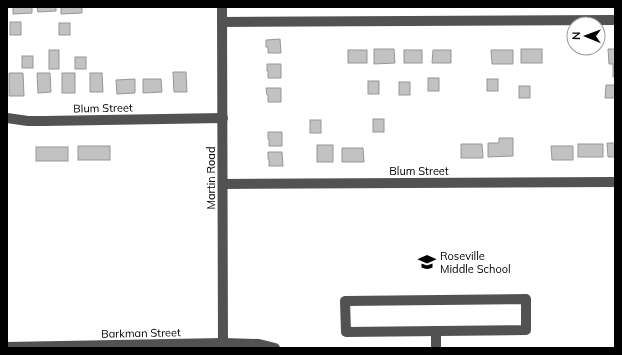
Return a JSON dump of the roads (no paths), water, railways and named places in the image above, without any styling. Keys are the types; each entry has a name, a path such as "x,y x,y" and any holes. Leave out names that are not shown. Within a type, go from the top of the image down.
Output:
{"street":[{"name":"Martin Road","path":"222,7 223,346"},
{"path":"222,22 615,20"},
{"name":"Blum Street","path":"7,118 28,121 44,121 223,118"},
{"name":"Blum Street","path":"223,184 615,182"},
{"path":"526,299 526,330 436,331 346,332 345,301 526,299"},
{"path":"436,331 436,348"},
{"name":"Barkman Street","path":"7,348 223,346 259,344 275,348"}],"place":[{"name":"Roseville Middle School","path":"427,262"}]}
